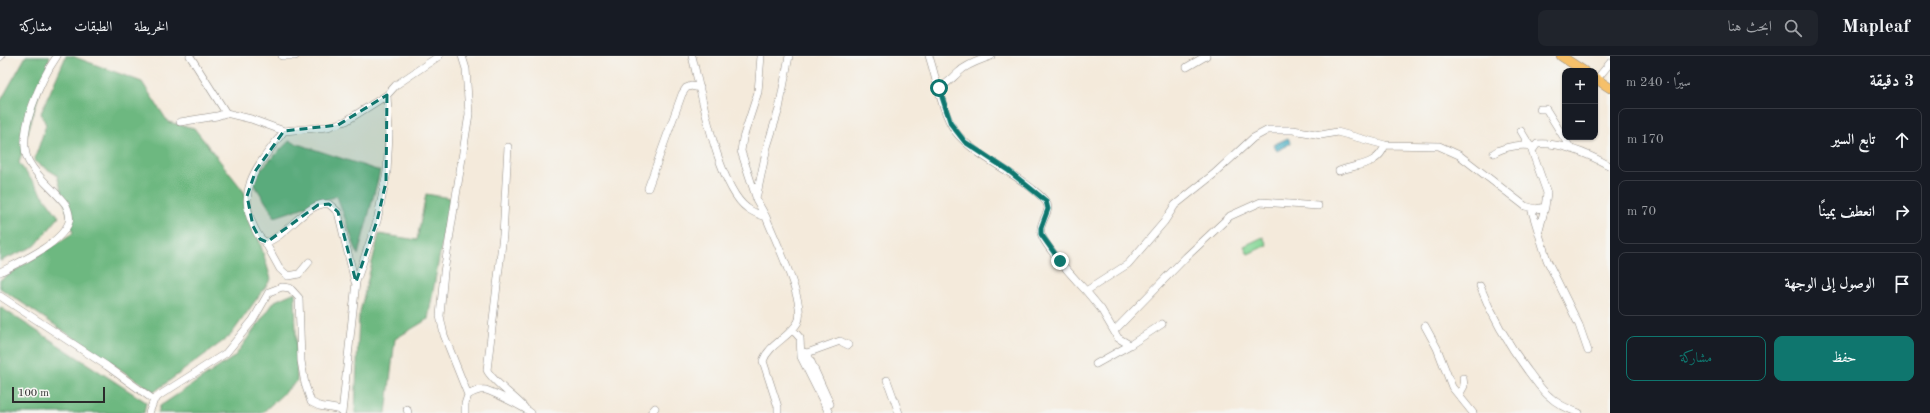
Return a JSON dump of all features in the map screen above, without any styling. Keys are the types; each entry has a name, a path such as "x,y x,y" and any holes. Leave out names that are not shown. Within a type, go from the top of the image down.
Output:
{"main road":[{"path":"1561,56 1579,68"},
{"path":"1598,80 1610,88"}],"street":[{"path":"0,272 45,248 64,231 69,222 70,213 66,205 28,161 25,150 26,130 32,109 49,70 58,56"},
{"path":"190,56 226,113"},
{"path":"282,56 295,56"},
{"path":"180,122 226,113 251,119 284,131 320,129 338,125 387,95 396,85 439,56"},
{"path":"462,56 466,69 470,114 444,272 440,316 444,335 468,395 465,404 465,413"},
{"path":"692,56 714,144 729,182 746,208 766,218"},
{"path":"761,56 758,92 743,138 741,151 756,199 766,218 797,295 800,316 793,330 766,354 763,361 778,407 778,413"},
{"path":"756,199 767,147 779,110 789,56"},
{"path":"929,56 951,124 965,142 1009,171 1046,201 1048,209 1041,228 1041,234 1060,261 1102,309 1118,338 1130,345"},
{"path":"939,88 950,82 960,71 991,56"},
{"path":"1187,67 1206,56"},
{"path":"1598,77 1610,63"},
{"path":"648,188 682,94 686,88 691,86 700,88"},
{"path":"149,413 154,400 226,353 253,320 269,292 282,287 290,288 299,298 302,361 305,384 311,402 319,406 342,411 356,282 375,227 386,182 389,134 387,95"},
{"path":"1540,109 1546,109 1571,149"},
{"path":"1086,291 1128,264 1164,222 1175,205 1214,174 1261,132 1268,130 1293,130 1321,135 1337,132 1385,145 1439,146 1459,155 1525,206 1531,208 1545,207"},
{"path":"284,131 251,179 247,196 247,206 253,226 260,239 266,242 280,269 288,276 299,274 309,262"},
{"path":"1521,131 1532,146 1532,152 1547,193 1539,232"},
{"path":"1494,153 1499,149 1541,144 1571,149 1586,154 1610,166"},
{"path":"1339,171 1370,163 1377,159 1383,151 1385,145"},
{"path":"508,147 503,235 487,370 490,376 511,393 531,413"},
{"path":"1114,331 1186,257 1230,216 1260,202 1318,206"},
{"path":"266,242 276,238 318,205 329,204 338,212 356,282"},
{"path":"1531,208 1547,260 1579,325 1588,351"},
{"path":"1480,286 1492,316 1506,340 1540,387 1549,397 1559,404 1579,413"},
{"path":"0,296 107,366 154,400"},
{"path":"1096,364 1130,345 1162,324"},
{"path":"1425,326 1437,348 1452,387 1470,412"},
{"path":"793,330 800,338 804,351 833,413"},
{"path":"804,351 840,341 848,345"},
{"path":"804,351 801,358 829,413"},
{"path":"1459,395 1464,386 1464,378"},
{"path":"887,380 899,413"},
{"path":"468,395 476,391 485,390 524,407"}],"highlighted area":[{"path":"387,95 386,182 377,221 356,282 338,212 329,204 318,205 267,242 260,239 253,226 247,196 256,170 284,131 338,125"}],"green space":[{"path":"26,56 50,56 19,163 59,217 35,246 0,261 0,102"},
{"path":"66,56 72,56 142,82 168,122 194,128 245,193 271,279 230,336 154,392 0,288 0,280 73,233 57,175 34,161 46,125 41,113"},
{"path":"289,141 380,171 358,255 337,196 275,217 251,179"},
{"path":"426,194 450,198 428,319 395,339 386,413 355,413 359,316 379,234 417,240"},
{"path":"1263,237 1267,245 1248,254 1244,246"},
{"path":"295,292 297,381 262,413 158,413 160,406 234,357 275,301"},
{"path":"0,307 146,402 144,413 0,413"}],"water":[{"path":"1288,138 1291,143 1277,151 1273,145"}],"route":[{"path":"939,88 951,124 959,136 971,147 1027,184 1046,201 1048,209 1043,220 1041,234 1060,261"}]}
